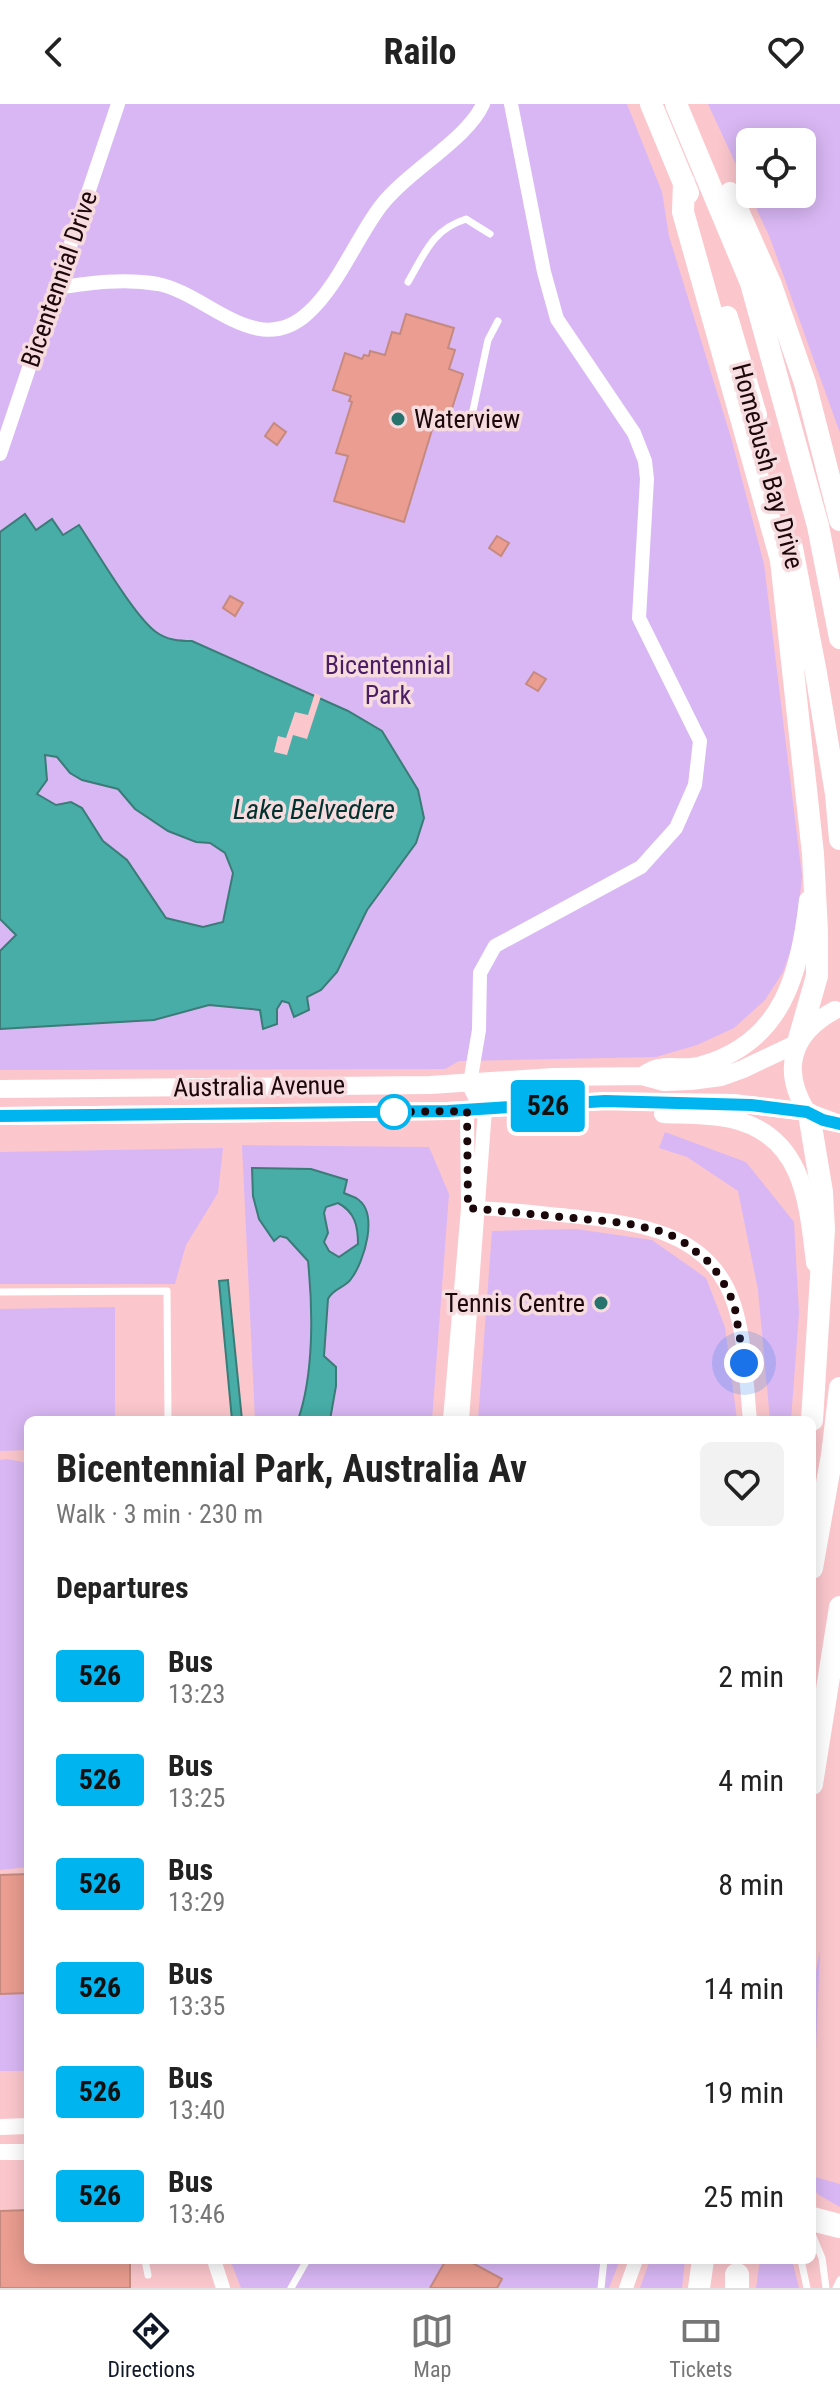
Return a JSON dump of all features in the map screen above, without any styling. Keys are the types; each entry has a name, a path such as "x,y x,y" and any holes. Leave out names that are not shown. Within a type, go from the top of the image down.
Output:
{"highway":[{"name":"Homebush Bay Drive","path":"651,104 684,182 739,353 794,554 821,703 840,839"},
{"name":"Homebush Bay Drive","path":"676,104 751,283 818,526 840,638"},
{"path":"690,104 771,285 805,383 840,520"},
{"path":"684,182 683,212 781,560 813,854 817,976 798,1041"},
{"path":"808,1113 824,1210 812,1416"},
{"path":"816,1545 840,1388"},
{"path":"816,1759 840,1607"},
{"path":"816,1783 840,1701"},
{"path":"699,2288 702,2264"}],"main road":[{"path":"642,1076 660,1068 689,1069 721,1058 750,1040 775,1013 787,995 800,960 813,854"},
{"name":"Australia Avenue","path":"0,1089 470,1083 553,1077 642,1076 664,1082 721,1077 798,1041 814,1023 835,1010"},
{"path":"798,1041 793,1080 808,1113"},
{"path":"470,1083 476,1095 540,1093 601,1112 731,1119 750,1125 781,1147 795,1165 807,1205 820,1303"},
{"name":"Australia Avenue","path":"0,1116 476,1110 605,1101 734,1103 808,1113 837,1123"}],"street":[{"name":"Bicentennial Drive","path":"0,454 118,104"},
{"path":"55,288 107,280 161,285 231,320 267,331 288,327 309,312 345,264 380,207 408,176 478,115 483,104"},
{"path":"470,1083 479,1030 480,973 495,946 641,867 676,828 695,785 700,741 639,618 647,479 645,461 634,433 557,319 544,272 511,104"},
{"path":"462,1416 476,1110"},
{"path":"450,1416 473,1208"},
{"path":"473,1208 575,1216 645,1226 664,1232 696,1251 722,1280 734,1303 750,1416"},
{"path":"0,2127 24,2126"},
{"path":"0,2152 24,2152"},
{"path":"215,2264 223,2288"},
{"path":"626,2288 635,2264"}],"lane":[{"path":"408,282 434,237 450,224 466,219 490,234"},
{"path":"472,415 488,340 498,321"},
{"path":"0,1292 167,1291 168,1416"},
{"path":"822,2223 826,2288"},
{"path":"146,2264 148,2275"},
{"path":"291,2288 305,2264"},
{"path":"601,2288 604,2264"},
{"path":"802,2264 807,2288"},
{"path":"836,2288 840,2280"}],"green space":[{"name":"Bicentennial Park","path":"0,104 627,104 662,192 669,236 732,441 764,564 802,876 796,935 783,972 765,1000 734,1028 697,1045 656,1057 459,1061 445,1069 0,1070"},
{"path":"708,104 840,104 840,433 770,238 756,208 816,208 816,128 736,128 736,165"},
{"path":"665,1132 746,1162 794,1222 799,1313 791,1416 770,1416 758,1290 738,1191 687,1157 659,1148"},
{"path":"242,1145 429,1147 449,1194 432,1416 255,1416"},
{"path":"223,1148 218,1193 186,1245 175,1284 0,1284 0,1152"},
{"name":"Tennis Centre","path":"576,1229 652,1240 706,1278 725,1327 736,1416 478,1416 492,1231"},
{"path":"115,1307 115,1416 24,1416 24,1450 0,1451 0,1309"},
{"path":"0,1460 24,1462 24,1867 0,1870"},
{"path":"820,1950 816,2050 816,1971"},
{"path":"24,1993 24,2071 0,2071 0,1994"},
{"path":"816,2177 840,2184 840,2207 816,2192"},
{"path":"232,2264 618,2264 609,2288 241,2288"},
{"path":"649,2264 685,2264 682,2288 640,2288"},
{"path":"759,2264 793,2264 799,2288 756,2288"}],"water":[{"name":"Lake Belvedere","path":"25,514 36,530 52,519 63,535 79,525 126,598 156,632 173,640 192,641 348,711 382,731 418,790 424,818 416,843 367,910 337,972 321,990 307,997 309,1010 294,1017 289,1003 282,1001 277,1009 277,1024 263,1029 260,1010 209,1005 154,1020 0,1029 0,951 16,935 0,919 0,532","holes":["45,755 57,757 70,773 82,780 118,789 135,809 168,831 196,842 210,843 225,853 233,873 223,922 203,927 166,918 127,860 103,841 82,808 71,802 56,805 37,794 47,780"]},
{"path":"252,1168 311,1169 347,1180 344,1193 356,1198 367,1214 367,1237 361,1261 348,1282 328,1299 324,1356 336,1367 331,1416 299,1416 307,1383 311,1342 308,1261 287,1238 280,1236 274,1241 259,1219 253,1196","holes":["338,1203 354,1220 358,1244 339,1257 329,1251 324,1242 328,1233 324,1213 326,1207"]},
{"path":"228,1280 242,1416 232,1416 219,1281"}],"pier":[{"path":"315,693 321,696 307,739 293,735 287,755 274,752 278,736 286,738 295,712 308,715"}],"building":[{"name":"Waterview","path":"406,314 454,328 448,348 455,350 449,369 463,374 447,424 435,420 404,522 334,501 348,456 336,453 352,402 349,401 351,396 333,390 345,353 362,359 364,355 369,356 370,351 385,355 392,332 400,334"},
{"path":"274,423 286,432 277,445 265,436"},
{"path":"497,536 509,543 501,556 489,548"},
{"path":"230,596 243,603 235,616 223,608"},
{"path":"534,672 546,679 538,691 526,684"},
{"path":"24,1874 24,1993 0,1994 0,1875"},
{"path":"24,2210 24,2264 130,2264 130,2288 0,2288 0,2211"},
{"path":"444,2264 474,2264 502,2279 497,2288 430,2288"}],"bus line":[{"name":"526","path":"0,1116 448,1111 605,1101 734,1103 807,1112 840,1124"}],"place":[{"name":"Waterview","path":"398,419"},
{"name":"Tennis Centre","path":"601,1303"}],"route":[{"path":"394,1112 388,1112 467,1111 468,1208 575,1216 645,1226 681,1240 710,1263 734,1303 744,1363"}]}
